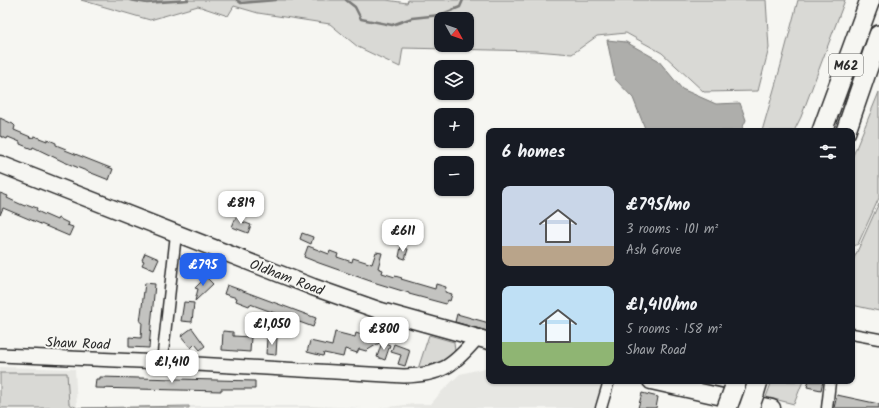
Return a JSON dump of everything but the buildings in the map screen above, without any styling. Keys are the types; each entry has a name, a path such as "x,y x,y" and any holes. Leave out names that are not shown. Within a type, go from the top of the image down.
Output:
{"highway":[{"name":"M62","path":"823,128 870,0"},
{"name":"M62","path":"847,128 879,35"},
{"path":"727,408 735,385"}],"main road":[{"name":"Oldham Road","path":"0,164 313,287 381,311 483,340"},
{"path":"664,384 772,408"}],"street":[{"path":"162,362 176,234"},
{"path":"855,335 879,339"},
{"name":"Shaw Road","path":"0,355 422,376 436,373 446,368 483,340"},
{"path":"601,408 608,384"},
{"path":"826,408 830,384"}],"shaded area":[{"path":"81,0 386,0 407,3 408,0 766,0 769,48 758,91 704,92 662,53 626,33 597,36 572,54 536,51 474,50 474,12 434,12 434,49 403,48 400,67 358,47 330,24 258,13 234,6 228,16 198,6 150,20"},
{"path":"798,0 845,0 796,128 763,128"},
{"path":"607,40 626,42 658,60 682,89 716,104 740,103 746,120 742,128 645,128 633,98 615,79"},
{"path":"879,92 879,198 858,244 855,246 855,151"},
{"path":"879,203 879,311 855,306 855,256"},
{"path":"429,335 454,342 455,351 450,358 418,369"},
{"path":"0,367 75,369 77,408 0,408"},
{"path":"486,368 486,384 601,384 595,408 379,408 414,404 431,404 460,374"},
{"path":"0,373 67,373 69,404 77,408 0,408"},
{"path":"771,384 802,384 794,404 766,397"},
{"path":"168,406 312,406 364,408 78,408"},
{"path":"189,406 189,408 78,408"}],"waterway":[{"path":"130,0 147,3 188,0"},
{"path":"237,0 241,3 276,0"},
{"path":"346,0 355,7 361,19 392,25 412,18 440,15 460,7 463,0"}]}
